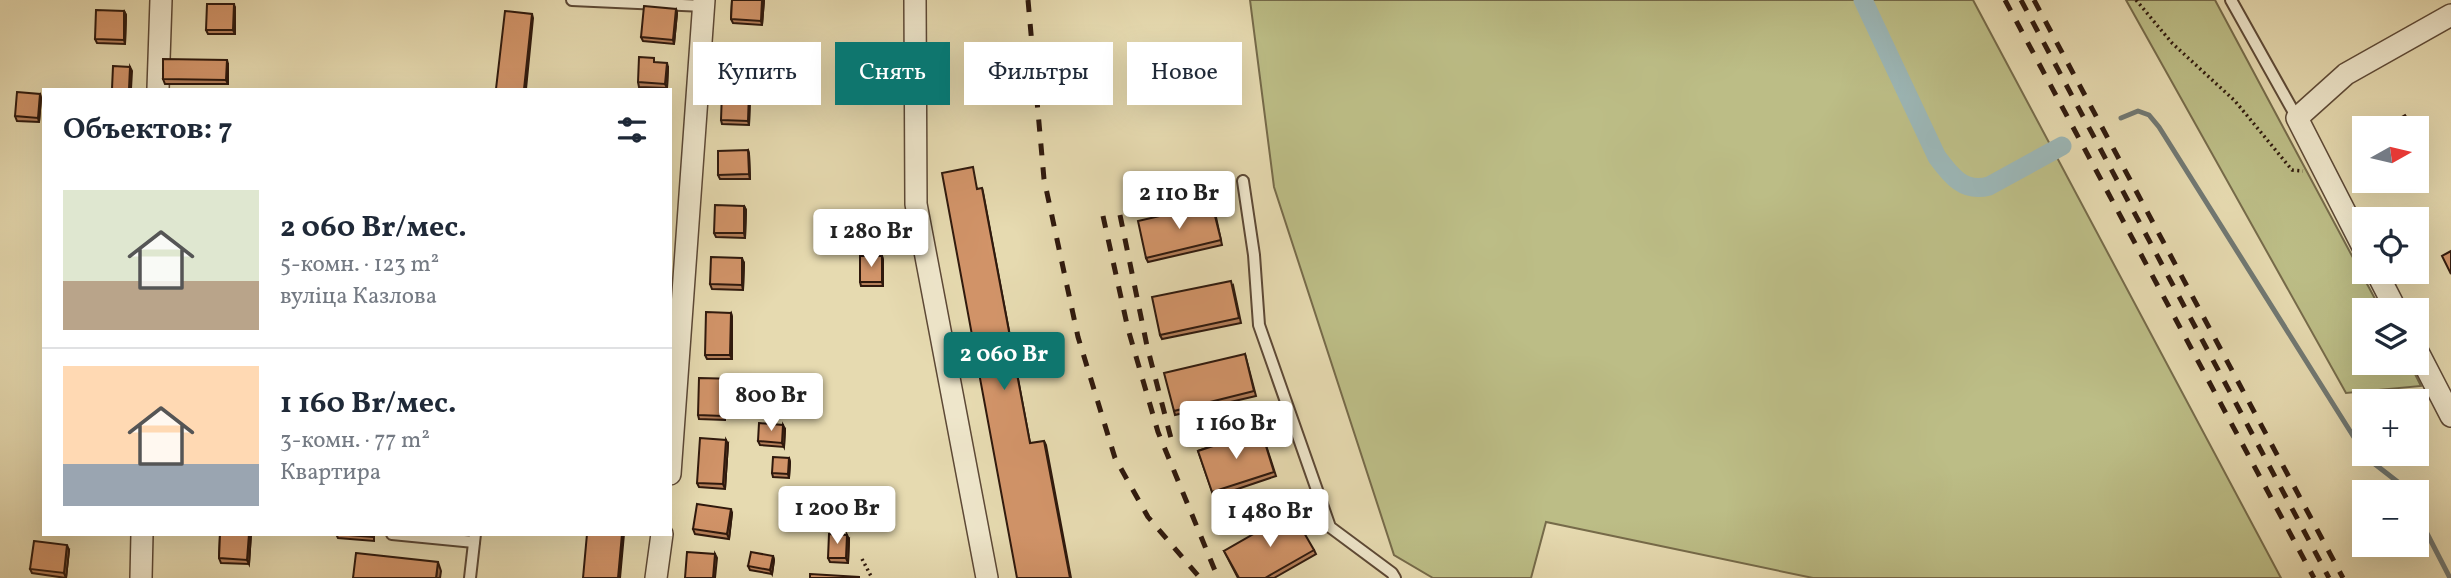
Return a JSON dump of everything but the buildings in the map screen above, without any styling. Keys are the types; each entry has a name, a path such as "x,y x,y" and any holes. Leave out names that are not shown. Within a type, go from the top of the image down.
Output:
{"street":[{"path":"158,88 161,0"},
{"path":"915,0 916,204 987,578"},
{"path":"672,446 704,3"},
{"path":"2352,226 2297,118 2346,74 2451,15"},
{"path":"2429,373 2451,416"},
{"path":"141,578 142,536"},
{"path":"656,578 662,536"}],"lane":[{"path":"572,0 704,3"},
{"path":"2231,0 2297,118"},
{"path":"1243,181 1254,255 1259,325 1330,527 1395,578"},
{"path":"433,536 474,538 470,578"}],"path":[{"path":"2136,0 2172,43 2235,101 2292,170 2325,174"},
{"path":"862,559 872,578"}],"green space":[{"path":"1250,0 1973,0 2281,578 1813,578 1546,522 1531,578 1433,578 1394,555 1274,187"},
{"path":"2126,0 2215,0 2352,256 2352,284 2367,284 2375,298 2352,298 2352,375 2416,375 2421,386 2352,389 2352,392 2346,393"}],"waterway":[{"path":"1863,0 1937,157 1959,181 1972,187 1989,186 2062,146"},
{"path":"2121,118 2138,111 2149,115 2159,127 2367,458 2395,480"},
{"path":"2429,537 2450,578"}],"railway":[{"path":"1028,0 1044,179 1078,337 1115,458 1148,517 1200,578"},
{"path":"2005,0 2314,578"},
{"path":"2021,0 2329,578"},
{"path":"2034,0 2343,578"},
{"path":"1120,215 1147,346 1173,446"},
{"path":"1103,216 1128,329 1158,432 1218,578"}]}
